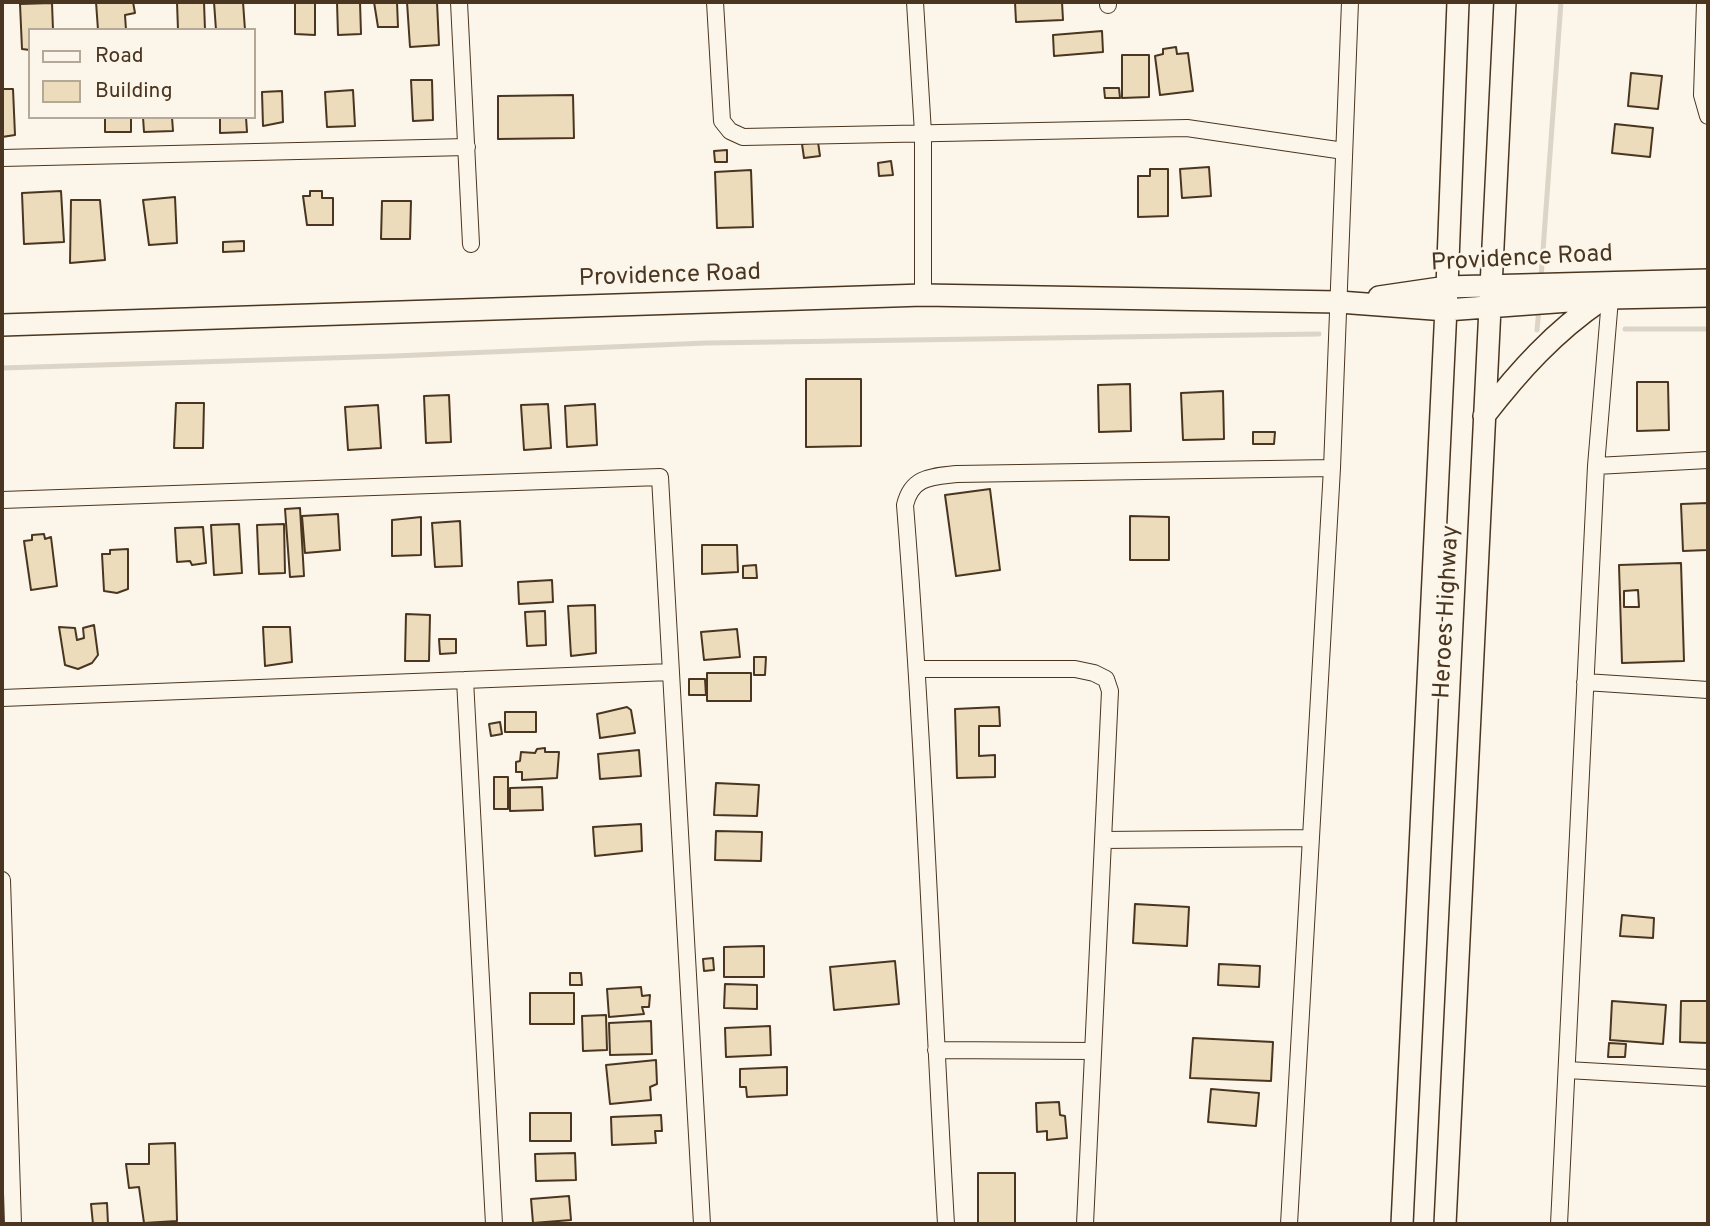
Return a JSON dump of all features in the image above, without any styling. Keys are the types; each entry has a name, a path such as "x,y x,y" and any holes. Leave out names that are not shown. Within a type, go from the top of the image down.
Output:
{"main road":[{"name":"Heroes Highway","path":"1402,1224 1446,310 1458,2"},
{"name":"Heroes Highway","path":"1445,1224 1505,2"},
{"name":"Providence Road","path":"1608,293 1708,280"},
{"name":"Providence Road","path":"1339,303 1447,288 1490,296 1608,293 1708,296"},
{"path":"1484,416 1517,373 1548,341 1608,293"},
{"name":"Providence Road","path":"2,325 923,295 1339,303 1446,310 1490,296"}],"street":[{"path":"459,2 471,244"},
{"path":"715,2 722,121 730,131 743,136 1187,128 1344,151"},
{"path":"915,2 923,132 923,295"},
{"path":"1289,1224 1332,468 1350,2"},
{"path":"1705,2 1702,95 1708,116"},
{"path":"2,158 467,147"},
{"path":"1559,1224 1596,466 1608,293"},
{"path":"1596,466 1708,460"},
{"path":"946,1224 918,669 905,505 908,495 926,478 957,474 1332,468"},
{"path":"2,499 660,477 702,1224"},
{"path":"918,669 1074,669 1107,679 1110,691 1085,1224"},
{"path":"2,698 671,672"},
{"path":"465,680 494,1224"},
{"path":"1585,682 1708,690"},
{"path":"1103,840 1311,838"},
{"path":"2,880 13,1224"},
{"path":"936,1050 1093,1051"},
{"path":"1567,1070 1708,1078"}],"building":[{"path":"96,2 133,2 135,13 125,15 126,28 98,28"},
{"path":"177,2 204,2 205,28 178,28"},
{"path":"214,2 243,2 245,28 216,28"},
{"path":"295,2 315,2 315,35 295,34"},
{"path":"337,2 360,2 361,34 338,35"},
{"path":"374,2 397,2 398,27 378,27"},
{"path":"407,2 437,2 439,45 410,47"},
{"path":"1015,2 1062,2 1063,20 1016,22"},
{"path":"52,3 53,28 28,28 28,50 22,49 20,4"},
{"path":"1102,31 1103,52 1054,56 1053,35"},
{"path":"1176,47 1177,54 1188,53 1193,91 1160,95 1155,56 1163,54 1163,49"},
{"path":"1122,55 1149,55 1149,97 1122,98"},
{"path":"1631,73 1662,76 1658,109 1628,106"},
{"path":"411,80 432,80 433,120 413,121"},
{"path":"1104,88 1119,88 1120,98 1105,98"},
{"path":"2,89 13,89 15,135 2,137"},
{"path":"353,90 355,126 327,127 325,92"},
{"path":"282,91 283,122 263,126 262,92"},
{"path":"573,95 574,138 498,139 498,96"},
{"path":"105,119 131,119 131,132 105,132"},
{"path":"143,119 172,119 173,131 144,132"},
{"path":"220,119 246,119 247,132 220,133"},
{"path":"1615,124 1653,128 1650,157 1612,153"},
{"path":"818,142 820,156 804,158 802,144"},
{"path":"727,150 727,162 715,162 714,151"},
{"path":"891,161 893,175 879,176 878,163"},
{"path":"1209,167 1211,196 1182,198 1180,169"},
{"path":"1150,169 1168,169 1168,216 1138,217 1138,176 1150,176"},
{"path":"751,170 753,227 717,228 715,172"},
{"path":"61,191 64,242 24,244 22,193"},
{"path":"310,191 322,191 322,198 333,198 333,225 307,225 303,196 310,196"},
{"path":"175,197 177,243 149,245 143,200"},
{"path":"71,200 100,200 105,260 70,263"},
{"path":"382,201 411,201 410,239 381,239"},
{"path":"244,241 244,251 223,252 223,242"},
{"path":"806,379 861,379 861,446 806,447"},
{"path":"1637,382 1668,382 1669,430 1637,431"},
{"path":"1130,384 1131,431 1099,432 1098,385"},
{"path":"1223,391 1224,439 1183,440 1181,393"},
{"path":"449,395 451,442 426,443 424,396"},
{"path":"176,403 204,403 203,448 174,448"},
{"path":"548,404 551,448 524,450 521,405"},
{"path":"595,404 597,445 567,447 565,406"},
{"path":"378,405 381,448 348,450 345,407"},
{"path":"1253,432 1275,432 1274,444 1253,444"},
{"path":"990,489 1000,570 956,576 945,495"},
{"path":"1708,503 1708,550 1683,551 1681,504"},
{"path":"300,508 304,576 290,577 285,509"},
{"path":"338,514 340,550 305,553 302,516"},
{"path":"1130,516 1169,517 1169,560 1130,560"},
{"path":"421,517 421,555 392,556 392,520"},
{"path":"460,521 462,566 435,567 432,523"},
{"path":"239,524 242,573 214,575 211,525"},
{"path":"284,524 285,573 259,574 257,525"},
{"path":"203,527 206,563 192,565 190,561 177,562 175,528"},
{"path":"44,534 45,539 51,537 57,586 31,590 24,541 32,540 32,535"},
{"path":"702,545 737,545 738,572 702,574"},
{"path":"128,549 128,589 117,593 104,591 102,554 110,554 110,550"},
{"path":"1681,563 1684,661 1622,663 1619,565"},
{"path":"756,565 757,578 743,578 743,566"},
{"path":"552,580 553,602 519,604 518,582"},
{"path":"1638,590 1639,607 1624,607 1624,591"},
{"path":"595,605 596,653 571,656 568,606"},
{"path":"545,611 546,645 527,646 525,612"},
{"path":"406,614 430,615 429,661 405,661"},
{"path":"94,625 98,655 92,663 78,669 65,665 59,627 75,628 77,640 84,638 83,628"},
{"path":"263,627 290,627 292,662 265,666"},
{"path":"737,629 740,657 704,660 701,632"},
{"path":"439,639 456,639 456,653 440,654"},
{"path":"754,657 766,657 765,675 754,675"},
{"path":"707,673 751,673 751,701 707,701"},
{"path":"689,679 705,679 706,695 689,695"},
{"path":"627,707 631,710 635,733 600,738 597,714"},
{"path":"999,707 1000,726 979,726 979,756 995,755 995,777 957,778 955,709"},
{"path":"505,712 536,712 536,732 505,732"},
{"path":"500,722 502,734 491,736 489,724"},
{"path":"545,748 545,752 559,752 557,778 522,780 522,772 516,772 516,762 520,761 521,752 535,753 537,749"},
{"path":"639,750 641,776 600,779 598,754"},
{"path":"494,777 508,777 508,809 494,809"},
{"path":"716,783 759,785 757,816 714,815"},
{"path":"542,787 543,810 510,811 510,788"},
{"path":"641,824 642,851 595,856 593,827"},
{"path":"716,831 762,832 761,861 715,860"},
{"path":"1135,904 1189,907 1187,946 1133,943"},
{"path":"1622,915 1654,918 1653,938 1620,936"},
{"path":"764,946 764,977 724,977 724,947"},
{"path":"713,958 714,970 704,971 703,959"},
{"path":"895,961 899,1004 834,1010 830,967"},
{"path":"1219,964 1260,966 1259,987 1218,985"},
{"path":"570,973 581,973 582,985 570,985"},
{"path":"725,984 757,985 757,1009 724,1008"},
{"path":"641,987 642,996 650,995 649,1007 642,1007 644,1014 609,1017 607,989"},
{"path":"530,993 574,993 574,1024 530,1024"},
{"path":"1612,1001 1666,1005 1663,1044 1610,1040"},
{"path":"1681,1001 1708,1001 1708,1043 1680,1042"},
{"path":"606,1015 607,1050 583,1051 582,1016"},
{"path":"651,1021 652,1054 610,1055 609,1023"},
{"path":"770,1026 771,1055 726,1057 725,1028"},
{"path":"1193,1038 1273,1042 1271,1081 1190,1078"},
{"path":"1609,1043 1626,1044 1625,1057 1608,1057"},
{"path":"656,1060 657,1084 650,1087 651,1100 610,1104 606,1065"},
{"path":"787,1067 787,1095 747,1097 746,1087 740,1087 740,1069"},
{"path":"1211,1089 1259,1093 1256,1126 1208,1122"},
{"path":"1059,1102 1060,1115 1065,1116 1067,1138 1047,1140 1047,1131 1037,1132 1036,1103"},
{"path":"530,1113 571,1113 571,1141 530,1141"},
{"path":"661,1115 662,1131 655,1131 656,1143 612,1145 611,1117"},
{"path":"175,1143 177,1221 144,1223 139,1187 129,1188 126,1164 149,1164 149,1144"},
{"path":"575,1153 576,1180 536,1181 535,1154"},
{"path":"978,1173 1015,1173 1015,1224 978,1224"},
{"path":"569,1196 571,1220 533,1223 531,1199"},
{"path":"107,1203 108,1224 93,1224 91,1204"}],"waterway":[{"path":"1541,278 1561,2"},
{"path":"1537,330 1539,309"},
{"path":"1625,329 1708,329"},
{"path":"2,368 706,343 1319,334"}]}
